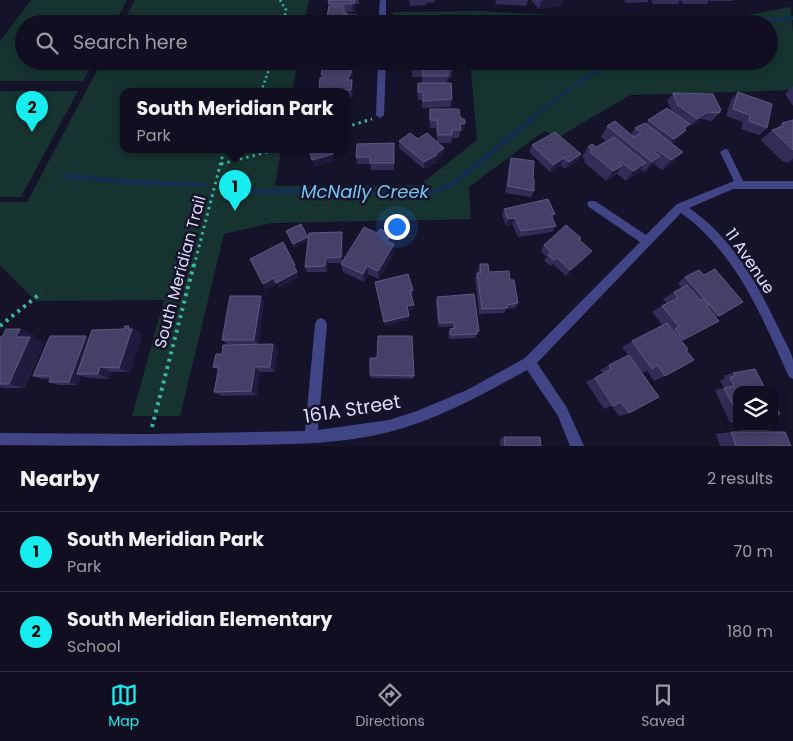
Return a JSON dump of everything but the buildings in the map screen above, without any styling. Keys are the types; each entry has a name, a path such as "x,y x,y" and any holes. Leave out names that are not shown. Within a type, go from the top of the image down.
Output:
{"street":[{"path":"382,15 383,0"},
{"path":"380,115 382,70"},
{"path":"725,152 740,185"},
{"path":"680,206 732,185 793,186"},
{"path":"592,204 647,241"},
{"name":"161A Street","path":"0,439 148,443 311,437 330,436 389,426 418,417 471,394 529,362 680,206"},
{"name":"11 Avenue","path":"680,206 705,226 730,255 771,324 793,373"},
{"path":"311,437 321,324"},
{"path":"529,362 562,412 577,446"}],"path":[{"path":"280,0 286,10 285,15"},
{"path":"262,88 269,70"},
{"path":"350,126 360,123"},
{"name":"South Meridian Trail","path":"148,443 223,153"},
{"path":"220,164 263,153"},
{"path":"0,326 41,293"}],"green space":[{"path":"31,0 127,0 119,15 20,15"},
{"path":"135,0 309,0 306,15 127,15"},
{"path":"791,7 793,90 630,95 559,137 544,131 469,187 471,219 272,223 224,234 180,416 132,416 164,300 36,301 0,265 0,202 27,202 97,70 296,70 293,88 120,88 120,153 280,153 275,186 420,185 477,140 471,70 778,70 778,15 747,15"},
{"path":"481,11 548,15 393,15 393,12"},
{"path":"15,21 15,70 89,70 83,81 0,81 0,41"},
{"path":"0,91 78,91 21,197 0,197"}],"waterway":[{"name":"McNally Creek","path":"778,20 793,18"},
{"name":"McNally Creek","path":"531,119 573,86 599,70"},
{"name":"McNally Creek","path":"225,185 254,191 425,193 436,191 456,182 533,118"},
{"name":"McNally Creek","path":"64,176 128,182 205,185"}],"place":[{"name":"South Meridian Elementary","path":"32,132"},
{"name":"South Meridian Park","path":"235,211"}]}
